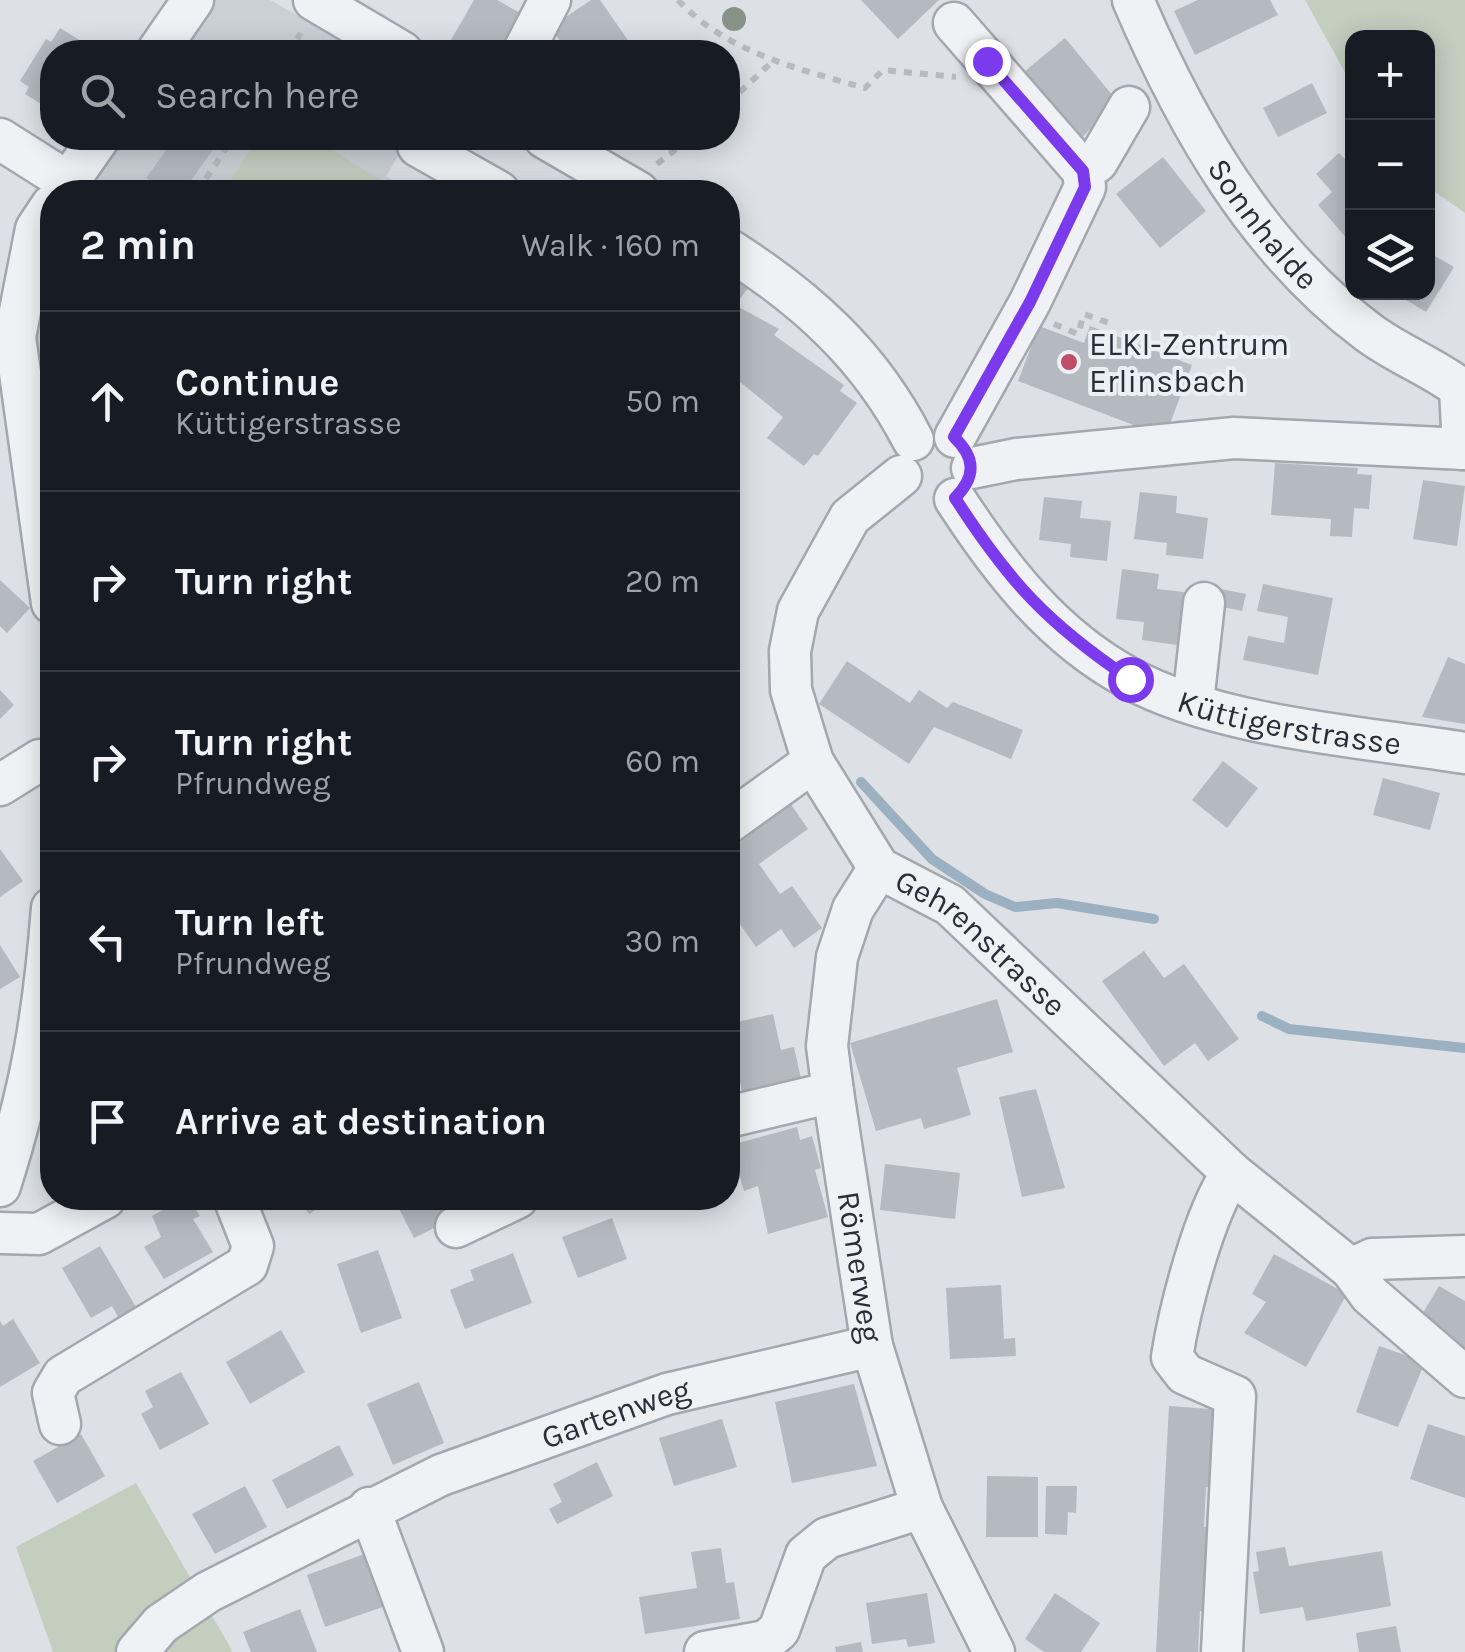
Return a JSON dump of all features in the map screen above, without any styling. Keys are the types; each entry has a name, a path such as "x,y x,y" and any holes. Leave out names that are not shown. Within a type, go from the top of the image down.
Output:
{"street":[{"path":"165,40 193,0"},
{"path":"314,0 382,40"},
{"path":"529,40 550,0"},
{"name":"Sonnhalde","path":"1134,0 1171,89 1244,204 1309,284 1372,335 1460,388 1464,449"},
{"path":"740,256 778,281 844,340 892,400 912,494 927,503 960,468 1024,312 1085,187 1083,171 970,32"},
{"path":"1083,171 1096,162 1129,107"},
{"path":"0,139 46,180"},
{"path":"69,180 90,150"},
{"path":"425,150 478,180"},
{"path":"574,150 643,179"},
{"path":"40,223 15,336 40,509"},
{"path":"907,458 932,432 960,468"},
{"path":"960,468 1234,438 1464,449"},
{"name":"Gehrenstrasse","path":"907,458 850,517 798,611 790,651 791,690 813,762 879,868 950,905 1232,1173 1350,1269 1370,1295 1465,1377"},
{"name":"Küttigerstrasse","path":"960,468 1027,598 1067,637 1130,679 1193,702 1264,721 1465,753"},
{"path":"1193,702 1204,603"},
{"path":"0,785 40,762"},
{"path":"740,815 813,762"},
{"name":"Römerweg","path":"879,868 853,909 837,957 827,1046 833,1092 872,1346 922,1508 994,1652"},
{"path":"0,1186 32,1083 40,1013"},
{"path":"740,1114 833,1092"},
{"path":"1222,1652 1235,1396 1185,1374 1172,1357 1186,1296 1220,1190 1232,1173"},
{"path":"0,1233 39,1234 83,1210"},
{"path":"60,1424 54,1414 53,1393 63,1376 247,1265 254,1246 239,1210"},
{"path":"456,1227 492,1210"},
{"path":"1350,1269 1372,1260 1465,1256"},
{"name":"Gartenweg","path":"137,1652 183,1607 368,1508 441,1475 590,1418 667,1394 872,1346"},
{"path":"368,1508 423,1652"},
{"path":"706,1652 766,1640 779,1630 806,1555 826,1538 922,1508"},
{"path":"1242,1652 1246,1553"}],"path":[{"path":"678,0 698,22 731,40"},
{"path":"740,45 772,62 865,88 883,70 966,78 970,32"},
{"path":"740,92 772,62"},
{"path":"205,180 224,150"},
{"path":"643,179 677,150"},
{"path":"1024,312 1078,334 1084,314 1114,325"}],"shaded area":[{"path":"214,0 270,0 341,40 187,40"},
{"path":"114,150 402,150 386,176 392,180 93,180"},
{"path":"40,313 40,390 34,336"}],"green space":[{"path":"1305,0 1465,0 1465,213 1435,192 1435,30 1345,30 1345,72"},
{"path":"250,150 332,150 381,180 231,180"},
{"path":"136,1483 232,1652 53,1652 16,1547"}],"building":[{"path":"474,0 497,0 529,18 516,40 451,40"},
{"path":"591,0 600,0 628,40 559,40 551,27"},
{"path":"861,0 939,0 898,39"},
{"path":"1198,0 1270,0 1278,15 1195,55 1174,11"},
{"path":"60,28 80,40 52,40"},
{"path":"1065,38 1118,102 1076,143 1019,76"},
{"path":"40,49 40,103 25,94 29,87 20,81"},
{"path":"1312,83 1327,113 1278,137 1263,108"},
{"path":"166,150 213,150 191,180 146,178"},
{"path":"1339,153 1345,159 1345,236 1318,205 1332,192 1316,174"},
{"path":"1163,157 1206,211 1160,248 1116,194"},
{"path":"1435,256 1454,267 1435,298"},
{"path":"740,282 748,288 740,298"},
{"path":"1406,300 1433,300 1426,312"},
{"path":"740,308 779,329 774,335 844,385 840,391 857,403 818,456 814,454 804,466 767,438 783,417 740,382"},
{"path":"1039,326 1084,343 1090,326 1192,365 1165,437 1018,381"},
{"path":"1275,463 1358,468 1357,474 1372,475 1369,509 1354,508 1352,537 1330,536 1331,519 1271,515"},
{"path":"1423,480 1465,486 1457,546 1413,539"},
{"path":"1140,492 1177,496 1176,513 1208,518 1203,559 1166,555 1167,543 1134,539"},
{"path":"1044,497 1082,501 1080,518 1111,521 1107,561 1070,557 1071,544 1039,540"},
{"path":"1122,569 1159,574 1157,589 1184,592 1177,645 1142,640 1144,622 1116,619"},
{"path":"0,580 30,608 7,633 0,626"},
{"path":"1263,584 1333,598 1318,675 1243,660 1248,636 1284,643 1288,617 1257,611"},
{"path":"1221,589 1246,594 1242,611 1218,606"},
{"path":"1448,657 1465,664 1465,724 1422,717"},
{"path":"847,661 910,703 919,690 947,708 953,702 1023,730 1011,759 934,727 909,764 819,704"},
{"path":"0,690 14,705 0,719"},
{"path":"1223,761 1258,788 1227,828 1192,800"},
{"path":"1383,778 1440,793 1430,830 1373,815"},
{"path":"790,803 808,829 759,864 780,894 792,886 822,928 794,948 781,929 756,947 740,924 740,843"},
{"path":"0,849 23,881 0,897"},
{"path":"0,945 20,977 0,989"},
{"path":"1144,951 1164,978 1184,964 1239,1039 1208,1061 1195,1043 1164,1066 1102,981"},
{"path":"997,999 1013,1052 957,1068 971,1115 924,1129 921,1118 876,1131 850,1043"},
{"path":"773,1014 781,1050 794,1047 803,1088 744,1101 740,1082 740,1021"},
{"path":"1036,1089 1065,1188 1022,1197 999,1097"},
{"path":"797,1127 800,1140 812,1136 821,1168 815,1170 828,1217 768,1234 758,1186 744,1191 740,1143"},
{"path":"885,1164 960,1173 955,1219 880,1210"},
{"path":"162,1210 196,1210 200,1216 193,1219 213,1252 164,1279 144,1247 161,1237 152,1216"},
{"path":"400,1210 467,1210 462,1214 414,1238"},
{"path":"612,1218 627,1259 578,1278 562,1237"},
{"path":"100,1246 136,1307 118,1317 112,1306 91,1318 62,1268"},
{"path":"378,1250 402,1318 361,1333 337,1264"},
{"path":"513,1253 532,1303 465,1329 450,1290 474,1280 470,1270"},
{"path":"1274,1254 1347,1294 1306,1367 1244,1333 1266,1302 1252,1294"},
{"path":"1001,1285 1004,1339 1015,1338 1016,1356 950,1359 946,1288"},
{"path":"1439,1286 1465,1301 1465,1348 1421,1316"},
{"path":"13,1319 40,1363 0,1387 0,1321 3,1326"},
{"path":"281,1330 305,1372 250,1404 226,1362"},
{"path":"1379,1346 1425,1362 1398,1427 1356,1412"},
{"path":"181,1372 209,1424 160,1450 141,1414 153,1407 145,1391"},
{"path":"419,1382 444,1443 393,1465 367,1404"},
{"path":"854,1384 877,1466 792,1483 775,1402"},
{"path":"1210,1405 1227,1406 1223,1488 1206,1487 1204,1527 1222,1528 1217,1612 1200,1611 1198,1652 1156,1652 1169,1406 1209,1409"},
{"path":"722,1419 737,1467 674,1486 659,1438"},
{"path":"1428,1424 1465,1436 1465,1498 1410,1479"},
{"path":"81,1434 105,1476 57,1503 33,1461"},
{"path":"339,1445 354,1475 287,1509 272,1480"},
{"path":"597,1462 613,1496 557,1524 549,1509 562,1502 553,1484"},
{"path":"987,1476 1038,1477 1038,1537 986,1537"},
{"path":"245,1486 267,1527 215,1554 192,1514"},
{"path":"1046,1486 1077,1486 1076,1513 1068,1512 1067,1535 1045,1534"},
{"path":"1285,1547 1289,1566 1382,1551 1391,1606 1306,1621 1303,1607 1260,1614 1253,1572 1259,1571 1256,1552"},
{"path":"721,1548 726,1583 734,1582 740,1619 645,1634 639,1597 697,1588 691,1552"},
{"path":"378,1549 397,1602 325,1627 307,1575"},
{"path":"927,1593 935,1643 908,1647 906,1639 872,1644 866,1603"},
{"path":"1055,1593 1100,1623 1081,1652 1044,1652 1025,1639"},
{"path":"300,1609 317,1652 251,1652 243,1632"},
{"path":"1396,1626 1401,1652 1359,1652 1356,1633"},
{"path":"861,1642 863,1652 836,1652 835,1647"}],"waterway":[{"path":"861,782 932,859 985,894 1015,907 1057,903 1154,919"},
{"path":"1262,1016 1289,1029 1465,1048"}],"place":[{"name":"ELKI-Zentrum Erlinsbach","path":"1069,362"}],"route":[{"path":"987,61 1083,171 1085,187 1030,302 954,437 966,448 972,468 967,486 955,498 1027,598 1067,637 1130,679"}]}
